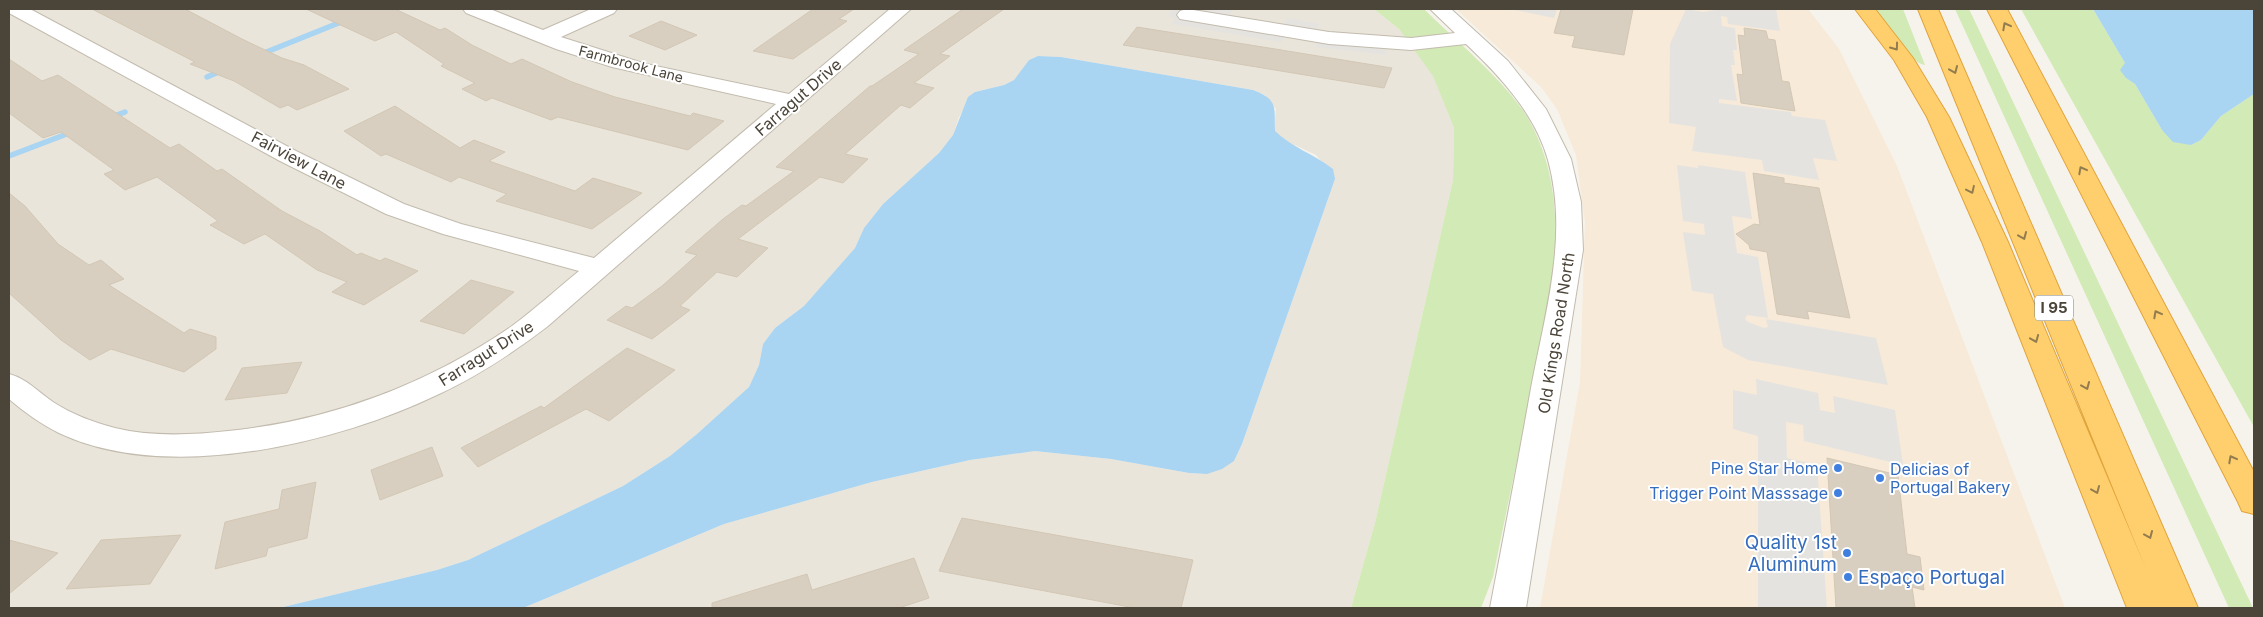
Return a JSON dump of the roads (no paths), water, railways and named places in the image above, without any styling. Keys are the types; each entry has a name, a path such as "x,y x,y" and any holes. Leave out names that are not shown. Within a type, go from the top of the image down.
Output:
{"highway":[{"path":"1865,9 1903,58 1938,118 1995,242 2145,608"},
{"name":"I 95","path":"1928,9 2180,608"},
{"path":"1997,9 2254,502"}],"street":[{"name":"Fairview Lane","path":"16,9 288,156 395,209 452,229 599,268"},
{"name":"Farmbrook Lane","path":"474,9 598,57 648,71 793,101"},
{"path":"543,37 607,9"},
{"name":"Farragut Drive","path":"9,384 36,405 78,428 122,440 150,444 200,444 284,433 338,420 387,404 440,382 521,333 901,9"},
{"name":"Old Kings Road North","path":"1440,9 1471,37 1525,95 1544,125 1559,161 1566,185 1570,250 1508,608"},
{"path":"1187,15 1329,38 1411,44 1471,37"}],"water":[{"path":"2093,9 2254,9 2254,94 2221,116 2201,140 2191,145 2173,142 2162,130 2135,84 2126,78 2120,70 2125,63"},
{"path":"1038,56 1061,57 1253,90 1271,101 1274,110 1275,131 1281,137 1333,169 1335,179 1242,444 1234,461 1222,469 1207,474 1189,473 1111,459 1035,451 970,460 872,482 724,524 523,608 279,608 437,570 468,560 623,486 670,456 749,387 759,365 763,344 775,328 804,306 855,248 864,228 883,204 939,153 953,135 968,97 975,92 1004,85 1014,80 1029,60"}],"waterway":[{"path":"259,55 346,20"},
{"path":"207,77 223,70"},
{"path":"109,118 125,112"},
{"path":"9,156 72,132"}],"place":[{"name":"Pine Star Home","path":"1838,468"},
{"name":"Delicias of Portugal Bakery","path":"1880,478"},
{"name":"Trigger Point Masssage","path":"1838,493"},
{"name":"Quality 1st Aluminum","path":"1847,553"},
{"name":"Espaço Portugal","path":"1848,577"}]}
